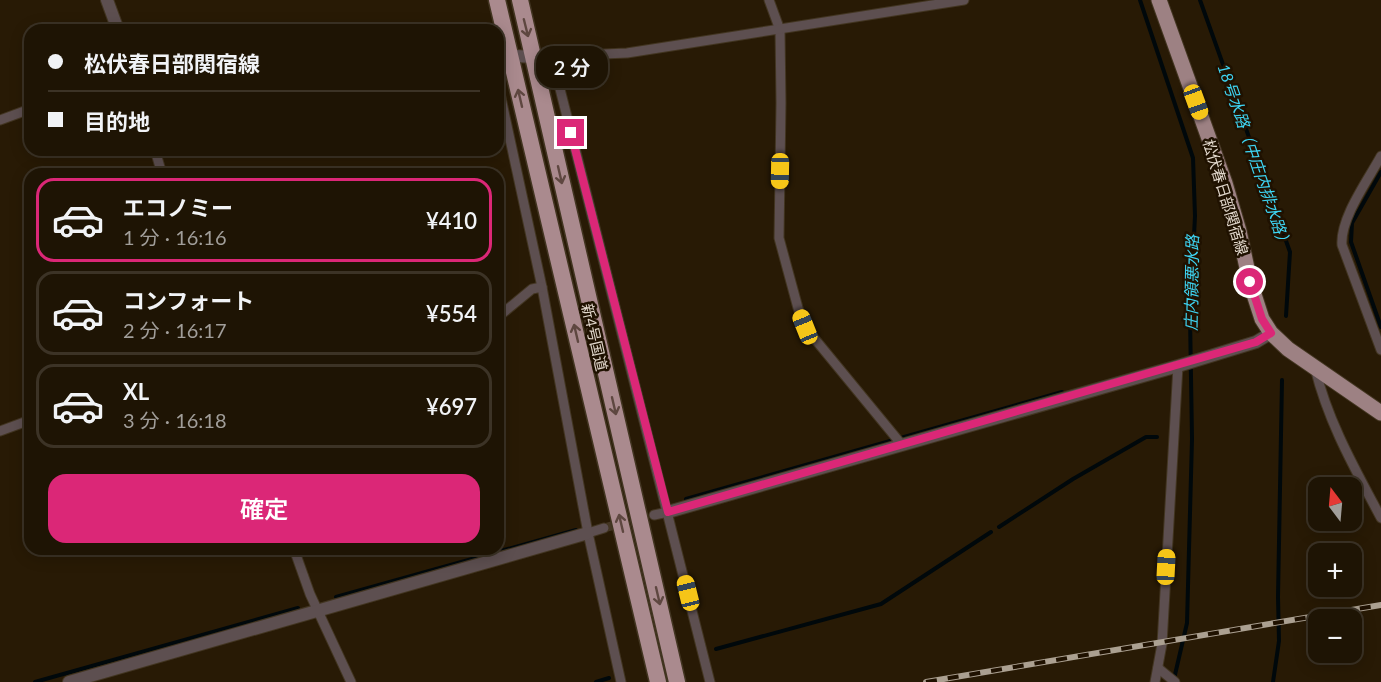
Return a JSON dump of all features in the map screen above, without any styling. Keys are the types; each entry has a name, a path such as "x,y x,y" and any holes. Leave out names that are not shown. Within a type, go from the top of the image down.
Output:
{"highway":[{"name":"新4号国道","path":"497,0 500,24"},
{"name":"新4号国道","path":"520,0 677,682"},
{"name":"新4号国道","path":"504,55 658,682"}],"main road":[{"name":"松伏春日部関宿線","path":"1159,0 1225,183 1262,319 1271,333 1288,349 1381,413"}],"street":[{"path":"107,0 116,24"},
{"path":"769,0 780,30 779,238 798,308 805,327 902,445"},
{"path":"504,55 533,57 627,53 964,0"},
{"path":"564,56 560,89 710,682"},
{"path":"0,120 24,111"},
{"path":"504,112 542,287 588,533 621,682"},
{"path":"1381,156 1345,221 1341,234 1342,245 1381,350"},
{"path":"504,312 532,289 542,287"},
{"path":"654,515 1178,366 1256,342 1271,333"},
{"path":"1155,682 1162,671 1178,366"},
{"path":"1315,368 1331,419 1381,518"},
{"path":"0,431 24,422"},
{"path":"69,682 604,528"},
{"path":"296,555 318,610 351,682"},
{"path":"1162,671 1175,682"}],"waterway":[{"name":"庄内領悪水路","path":"1140,0 1193,158 1195,216 1190,316 1192,439 1187,623 1174,679"},
{"name":"18号水路（中庄内排水路）","path":"1200,0 1290,252 1286,316"},
{"path":"1381,172 1352,223 1351,242 1381,327"},
{"name":"18号水路（中庄内排水路）","path":"1273,682 1279,641 1282,380"},
{"path":"686,499 1062,392"},
{"path":"999,527 1073,479 1146,437 1157,437"},
{"path":"504,550 576,530"},
{"path":"716,649 881,604 991,532"},
{"path":"336,597 486,555"},
{"path":"35,682 298,608"},
{"path":"596,682 609,678"}],"tunnel":[{"path":"604,528 642,518"}],"railway":[{"path":"926,682 1381,605"}],"route":[{"path":"571,133 668,512 1256,342 1271,333 1262,319 1250,282"}]}
